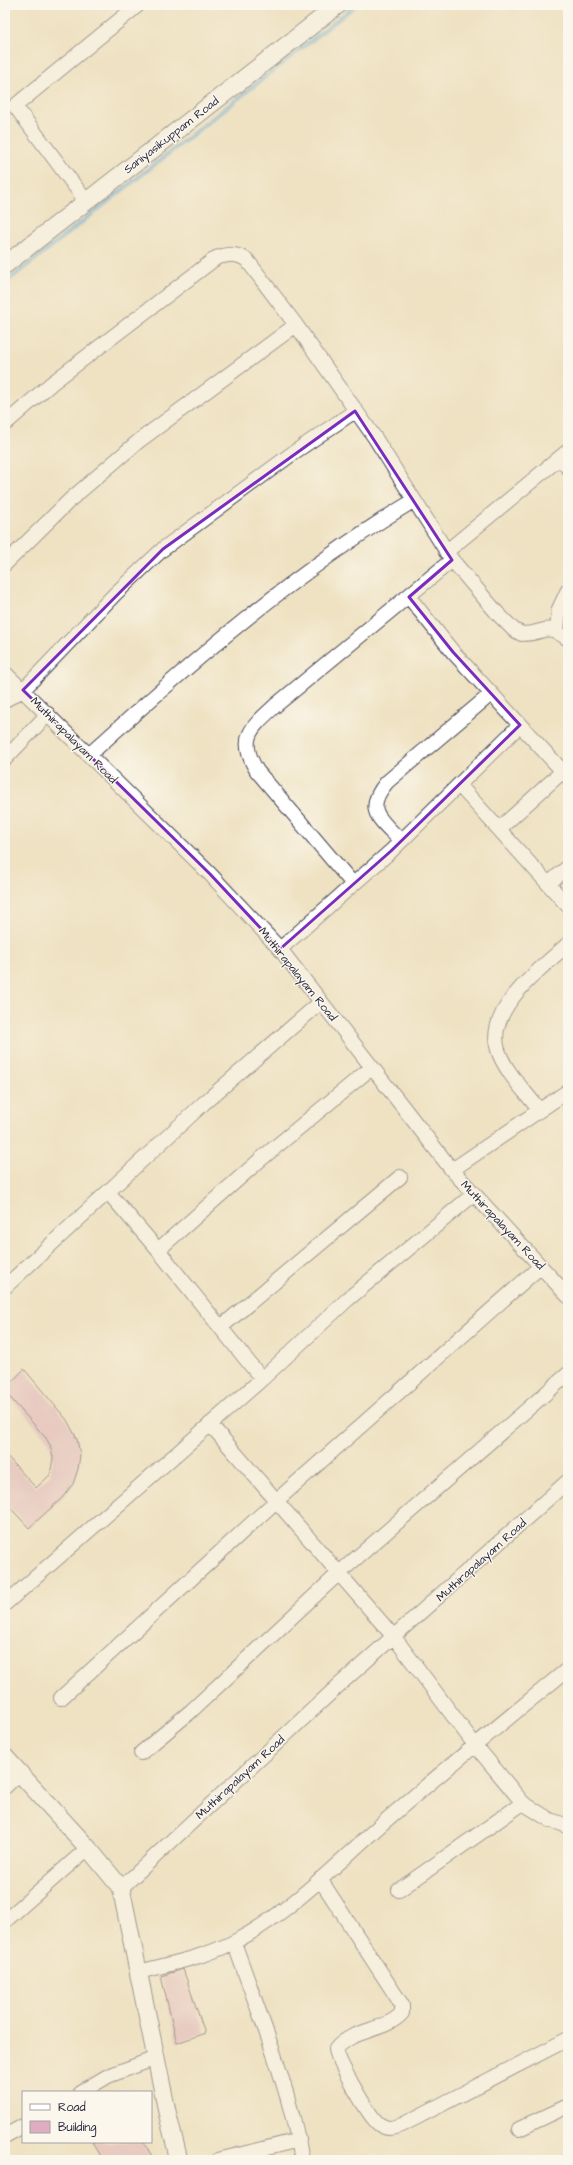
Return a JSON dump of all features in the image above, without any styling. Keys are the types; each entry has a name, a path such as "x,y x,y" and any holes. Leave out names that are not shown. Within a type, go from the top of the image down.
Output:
{"street":[{"path":"86,201 15,106 138,5"},
{"name":"Saniyasikuppam Road","path":"5,266 338,5"},
{"path":"5,424 52,383 216,258 228,254 238,254 247,260 296,325 375,438 413,501 449,556 498,614 514,630 522,634 534,633 544,629 557,631 568,639"},
{"path":"5,564 71,499 140,440 296,325"},
{"path":"5,700 23,690 115,594 163,549 287,457 355,411"},
{"path":"353,884 257,772 246,750 247,740 262,718 276,705 409,597 449,556 565,459"},
{"path":"89,755 172,680 276,594 375,524 413,501"},
{"path":"557,631 559,608 568,590"},
{"path":"409,597 453,652 565,774 499,829"},
{"name":"Muthirapalayam Road","path":"5,673 210,874 280,949 371,1068 452,1170 568,1296"},
{"path":"401,841 380,819 375,809 374,802 379,792 387,782 491,694"},
{"path":"5,759 48,714"},
{"path":"280,949 401,841 520,725"},
{"path":"459,785 568,906"},
{"path":"548,884 568,867"},
{"path":"539,1110 505,1065 498,1050 495,1035 500,1016 512,997 568,944"},
{"path":"5,1287 204,1103 321,1002"},
{"path":"158,1250 261,1159 371,1068"},
{"path":"452,1170 568,1090"},
{"path":"221,1327 400,1177"},
{"path":"108,1192 158,1250 262,1378"},
{"path":"5,1604 262,1378 348,1299 474,1194"},
{"path":"61,1698 275,1502 540,1266"},
{"path":"141,1753 190,1712 338,1574 568,1374"},
{"path":"210,1424 275,1502 394,1637 475,1745 523,1803 550,1820 568,1826"},
{"name":"Muthirapalayam Road","path":"121,1888 332,1692 568,1481"},
{"path":"138,1972 196,1957 234,1942 257,1929 320,1878 475,1745 568,1669"},
{"path":"5,1757 88,1848 121,1888 156,2058 179,2160"},
{"path":"5,1787 20,1773"},
{"path":"399,1890 523,1803"},
{"path":"5,1921 88,1848"},
{"path":"320,1878 402,2005 402,2013 395,2021 355,2035 340,2044 336,2049 340,2063 368,2111 379,2124 392,2129 402,2125 568,2039"},
{"path":"234,1942 284,2083 296,2123 302,2160"},
{"path":"83,2091 108,2076 156,2058"},
{"path":"519,2129 568,2106"},
{"path":"5,2136 22,2127"},
{"path":"218,2160 299,2140"}],"highlighted area":[{"path":"355,411 452,560 409,597 453,652 520,725 391,851 280,949 210,874 23,690 163,549"}],"building":[{"path":"24,1369 67,1420 77,1439 80,1455 78,1469 73,1484 62,1498 29,1528 5,1502 5,1454 36,1488 50,1475 53,1458 50,1445 46,1438 5,1392 5,1389"},
{"path":"183,1969 205,2033 177,2043 161,1976"},
{"path":"93,2143 145,2143 154,2160 102,2160"}],"waterway":[{"path":"5,283 356,5"}]}
